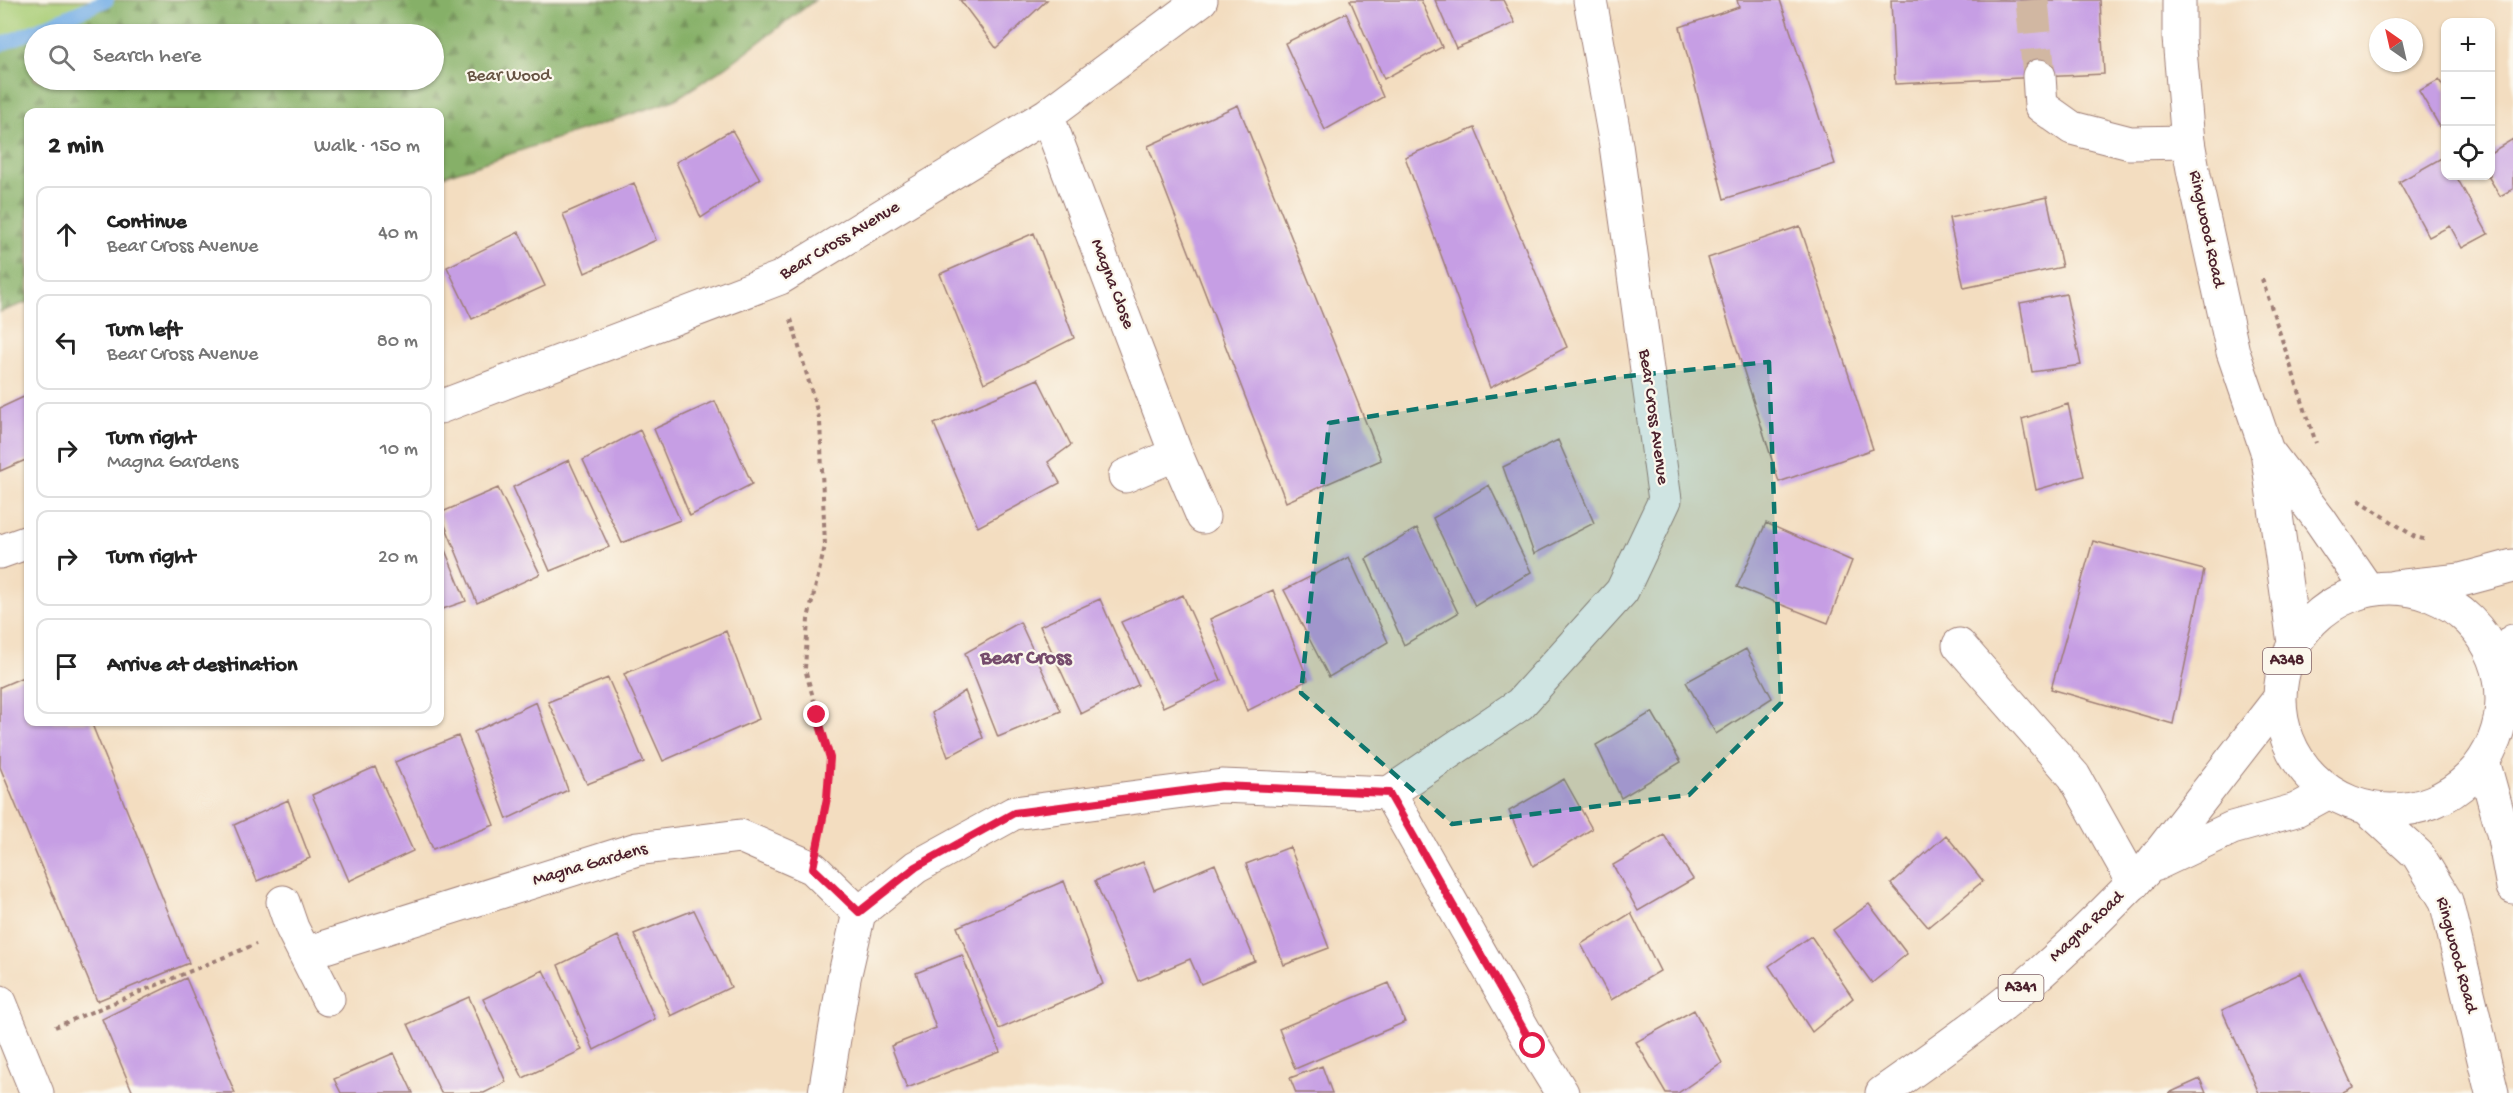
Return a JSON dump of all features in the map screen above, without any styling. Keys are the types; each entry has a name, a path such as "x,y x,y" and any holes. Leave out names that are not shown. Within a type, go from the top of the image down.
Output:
{"main road":[{"name":"Bear Cross Avenue","path":"444,405 780,278 1047,115 1201,0"},
{"name":"Bear Cross Avenue","path":"1389,793 1520,704 1622,591 1665,500 1616,145 1590,0"},
{"name":"Ringwood Road","path":"2179,0 2179,38 2188,142 2233,352 2267,451 2294,643"},
{"path":"2039,76 2041,106 2072,128 2130,143 2188,142"},
{"name":"Magna Close","path":"1047,115 1176,454 1203,517"},
{"name":"Ringwood Road","path":"2267,451 2320,520 2382,588"},
{"path":"1125,477 1176,454"},
{"path":"0,552 24,543"},
{"path":"2382,588 2461,580 2513,566"},
{"name":"A348","path":"2382,588 2424,592 2450,604 2472,622 2489,645 2499,672 2502,711 2496,737 2483,761 2461,786 2432,802 2399,810 2366,807 2330,792 2303,768 2285,735 2279,699 2283,670 2294,643 2313,619 2338,600 2382,588"},
{"path":"2499,672 2513,642"},
{"path":"1959,645 2074,776 2140,876"},
{"name":"Magna Road","path":"1882,1093 1995,1011 2057,956 2140,876 2279,699"},
{"path":"2483,761 2503,833 2513,887"},
{"path":"825,1093 844,978 859,912 916,867 1014,813 1222,786 1389,793 1527,1036 1562,1093"},
{"name":"Magna Road","path":"2140,876 2232,828 2296,810 2330,792"},
{"name":"Ringwood Road","path":"2366,807 2418,855 2446,902 2492,1093"},
{"name":"Magna Gardens","path":"294,928 637,849 740,836 813,868 859,912"},
{"path":"294,928 328,999"},
{"path":"0,1002 37,1093"}],"path":[{"path":"2260,273 2317,446"},
{"path":"780,278 820,421 825,546 808,619 805,669 830,758 827,798 813,868"},
{"path":"2354,497 2415,537 2437,542"},
{"path":"17,1043 294,928"}],"highlighted area":[{"path":"1769,362 1781,703 1689,795 1452,824 1301,693 1329,423 1618,377"}],"green space":[{"path":"0,0 107,0 50,24 24,24 24,35 0,45"},
{"name":"Bear Wood","path":"107,0 815,0 726,67 674,100 444,176 444,108 24,108 24,303 0,312 0,45 24,35 24,90 444,90 444,24 50,24"}],"building":[{"path":"960,0 1047,0 996,48"},
{"path":"1350,0 1421,0 1442,47 1384,79"},
{"path":"1435,0 1503,0 1515,23 1456,48"},
{"path":"1737,0 1780,0 1835,164 1724,199 1680,27 1739,7"},
{"path":"1891,0 2100,0 2104,74 1895,84"},
{"path":"1346,13 1383,97 1325,130 1285,43"},
{"path":"2439,80 2441,83 2441,129 2419,91"},
{"path":"1238,105 1381,460 1286,502 1148,146"},
{"path":"1475,128 1567,347 1490,388 1405,157"},
{"path":"732,130 760,179 701,218 676,162"},
{"path":"2513,139 2513,189 2500,196 2490,180 2495,180 2495,150"},
{"path":"2441,158 2441,180 2458,180 2488,234 2462,248 2450,226 2429,237 2399,182"},
{"path":"634,183 656,240 585,273 563,214"},
{"path":"2047,197 2062,267 1964,288 1949,218"},
{"path":"1800,226 1873,449 1779,482 1708,258"},
{"path":"519,232 545,286 472,319 447,267"},
{"path":"1034,233 1074,338 984,383 940,274"},
{"path":"2066,294 2081,365 2032,372 2020,303"},
{"path":"1038,379 1071,445 1048,462 1060,483 978,527 934,424"},
{"path":"24,397 24,461 0,471 0,408"},
{"path":"715,401 752,484 690,516 654,429"},
{"path":"2068,404 2084,476 2036,490 2022,419"},
{"path":"640,430 680,520 622,543 583,460"},
{"path":"1558,440 1594,523 1534,554 1503,467"},
{"path":"569,460 609,547 550,571 513,487"},
{"path":"1489,485 1531,572 1475,606 1433,518"},
{"path":"498,488 540,574 477,603 444,523 444,511"},
{"path":"1766,523 1852,561 1828,623 1737,587"},
{"path":"1417,528 1458,613 1404,645 1366,559"},
{"path":"2093,541 2204,570 2173,724 2051,689"},
{"path":"444,548 466,601 444,609"},
{"path":"1349,557 1388,642 1329,677 1284,590"},
{"path":"1273,590 1308,680 1247,711 1210,619"},
{"path":"1183,595 1221,680 1163,707 1121,622"},
{"path":"1100,599 1138,685 1081,714 1040,626"},
{"path":"1020,622 1061,711 998,737 965,653"},
{"path":"726,631 759,719 663,761 624,674"},
{"path":"1746,649 1772,698 1716,734 1686,682"},
{"path":"24,677 24,726 93,726 189,963 97,1001 0,767 0,687"},
{"path":"608,678 644,762 587,784 548,702"},
{"path":"965,691 983,738 948,757 932,713"},
{"path":"536,702 568,790 507,819 474,732"},
{"path":"1652,712 1681,762 1621,798 1596,745"},
{"path":"458,736 494,825 433,849 395,762"},
{"path":"375,767 413,851 349,881 312,795"},
{"path":"1564,779 1592,829 1533,866 1509,811"},
{"path":"288,800 310,858 257,881 234,825"},
{"path":"1664,835 1693,879 1638,911 1613,865"},
{"path":"1946,835 1983,881 1928,927 1891,884"},
{"path":"1290,847 1329,948 1284,965 1246,864"},
{"path":"1143,862 1154,890 1215,864 1255,961 1201,984 1190,959 1138,981 1095,881"},
{"path":"1064,881 1103,984 999,1029 957,927"},
{"path":"1869,904 1907,954 1872,983 1833,930"},
{"path":"694,910 731,987 671,1016 634,934"},
{"path":"1631,913 1660,971 1611,1000 1581,944"},
{"path":"618,936 655,1019 594,1050 558,965"},
{"path":"1811,936 1853,998 1812,1032 1769,966"},
{"path":"962,955 1000,1052 907,1088 891,1046 936,1028 916,973"},
{"path":"543,970 582,1050 523,1078 483,999"},
{"path":"2301,973 2353,1087 2341,1093 2259,1093 2222,1010"},
{"path":"186,978 235,1093 133,1093 102,1019"},
{"path":"1389,983 1405,1022 1295,1069 1279,1029"},
{"path":"469,997 506,1082 484,1093 441,1093 408,1024"},
{"path":"1694,1010 1722,1063 1678,1093 1666,1093 1636,1042"},
{"path":"394,1053 413,1093 341,1093 334,1079"},
{"path":"1322,1066 1332,1093 1296,1093 1290,1078"},
{"path":"2200,1079 2206,1093 2169,1093"}],"waterway":[{"path":"50,24 107,0"},
{"path":"0,45 24,35"}],"tunnel":[{"path":"2032,0 2039,76"}],"district":[{"name":"Bear Cross","path":"1026,659"}],"route":[{"path":"817,715 830,758 827,798 813,868 859,912 916,867 1014,813 1222,786 1389,793 1533,1046"}]}
